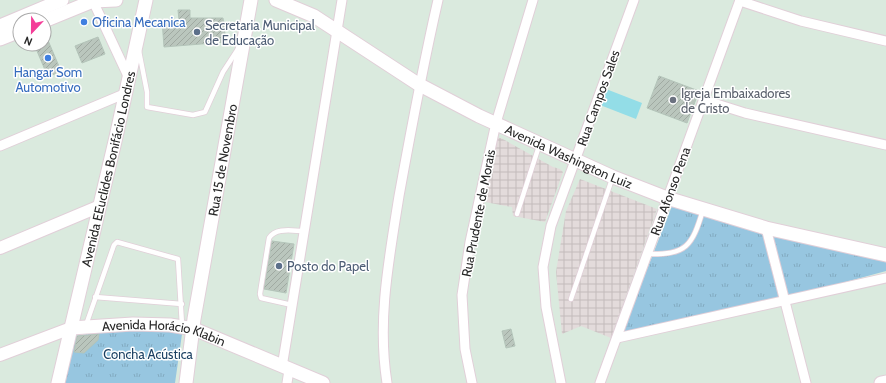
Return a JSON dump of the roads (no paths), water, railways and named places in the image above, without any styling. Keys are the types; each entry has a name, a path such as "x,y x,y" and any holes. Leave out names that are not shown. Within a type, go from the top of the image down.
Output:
{"main road":[{"path":"0,26 62,0"},
{"path":"52,18 93,1 116,0"},
{"name":"Avenida EEuclides Bonifácio Londres","path":"58,383 100,206 146,0"},
{"name":"Rua 15 de Novembro","path":"186,383 190,325 251,0"},
{"name":"Avenida Washington Luiz","path":"276,0 314,16 418,84 496,123 612,177 703,210 766,228 886,255"},
{"path":"0,39 12,34"},
{"name":"Avenida Horácio Klabin","path":"70,332 86,327 133,324 190,325 323,383"},
{"path":"881,383 886,382"}],"street":[{"path":"287,383 286,368 292,305 342,0"},
{"path":"387,383 382,331 388,268 418,84 438,0"},
{"name":"Rua Prudente de Morais","path":"472,383 465,349 462,295 470,242 496,123 533,0"},
{"name":"Rua Campos Sales","path":"561,383 546,307 543,267 551,226 634,0"},
{"path":"740,0 802,21 886,41"},
{"name":"Rua Afonso Pena","path":"600,383 740,0"},
{"path":"93,1 128,76"},
{"path":"0,146 124,94"},
{"path":"704,100 745,112 886,145"},
{"path":"0,248 100,206"},
{"path":"766,228 806,383"},
{"path":"617,338 886,278"},
{"name":"Avenida Horácio Klabin","path":"0,354 70,332"}],"lane":[{"path":"137,40 147,92 147,107 193,115 205,112 222,72 243,41"},
{"path":"518,214 540,144"},
{"path":"571,299 612,177"},
{"path":"647,254 670,254 678,252 686,246 695,234 703,210"},
{"path":"292,305 262,298 260,294 263,273 269,238 272,233 280,230 304,231"},
{"path":"86,327 95,297 114,246 117,242 178,259 182,304 190,325"},
{"path":"95,297 182,304"}],"place":[{"name":"Oficina Mecanica","path":"84,22"},
{"name":"Secretaria Municipal de Educação","path":"197,32"},
{"name":"Hangar Som Automotivo","path":"48,58"},
{"name":"Igreja Embaixadores de Cristo","path":"673,100"},
{"name":"Posto do Papel","path":"279,266"}],"park label":[{"name":"Concha Acústica","path":"148,354"}]}
